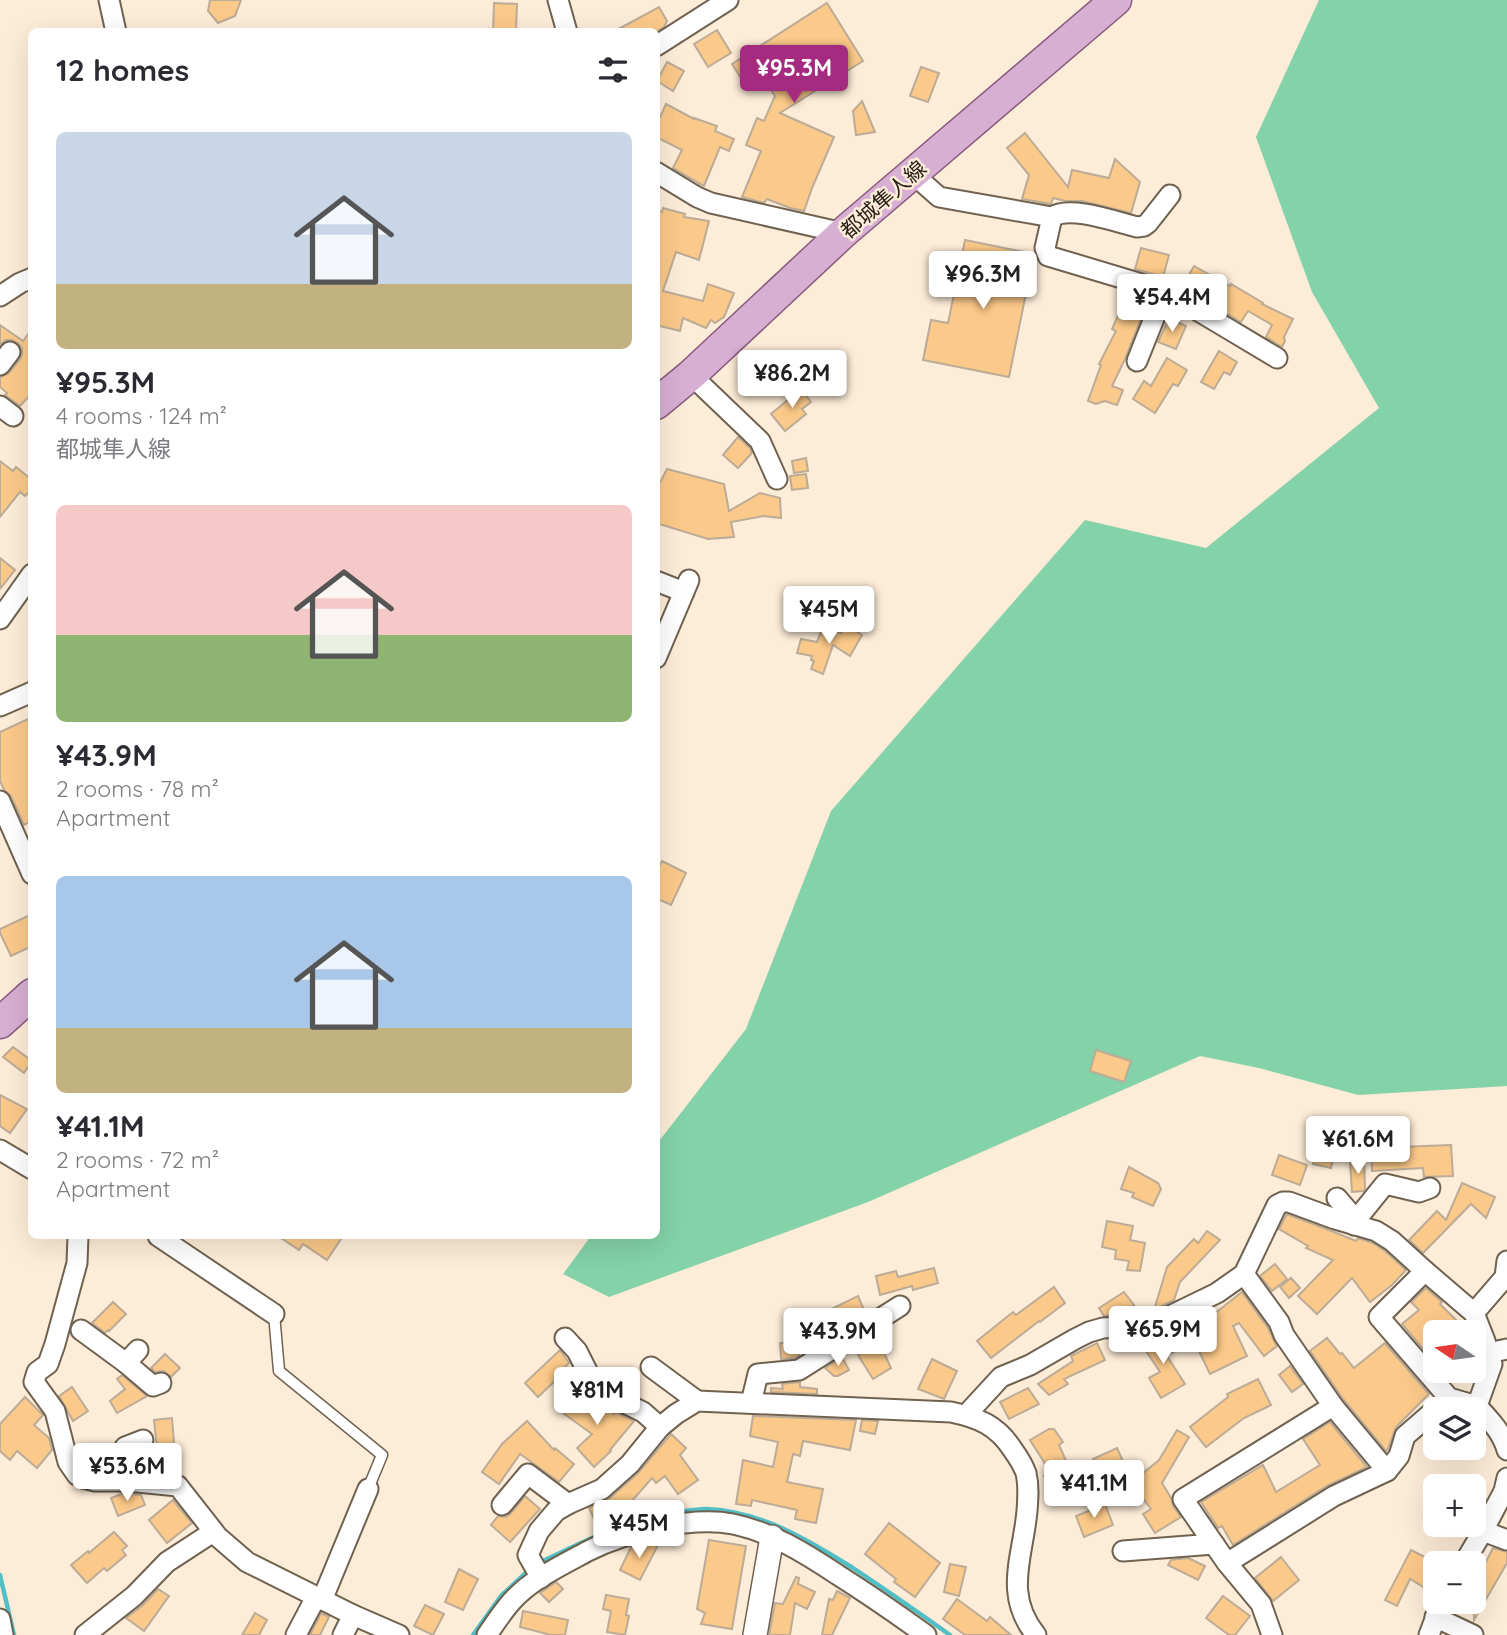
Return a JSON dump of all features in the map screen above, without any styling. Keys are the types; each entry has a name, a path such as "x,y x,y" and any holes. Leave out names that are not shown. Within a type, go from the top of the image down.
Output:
{"main road":[{"name":"都城隼人線","path":"660,401 843,233 1116,0"}],"street":[{"path":"109,0 115,28"},
{"path":"558,0 566,28"},
{"path":"660,43 728,0"},
{"path":"660,174 711,203 843,233"},
{"path":"913,174 939,197 1052,217"},
{"path":"1170,195 1144,226 1137,227 1092,216 1059,212 1052,217 1045,248 1048,256 1165,291 1277,358"},
{"path":"0,296 28,280"},
{"path":"1137,362 1165,291"},
{"path":"691,375 760,441 777,479"},
{"path":"0,620 28,580"},
{"path":"660,582 686,586 660,648"},
{"path":"0,706 28,694"},
{"path":"0,801 26,845"},
{"path":"0,1150 28,1166"},
{"path":"1355,1222 1385,1184 1419,1192 1430,1188"},
{"path":"1337,1198 1355,1222"},
{"path":"966,1415 1001,1377 1030,1365 1074,1339 1103,1328 1151,1325 1217,1293 1244,1274 1277,1205 1283,1202 1355,1222 1384,1235 1474,1313 1498,1351 1480,1397"},
{"path":"48,1364 75,1271 78,1239"},
{"path":"162,1239 274,1314"},
{"path":"1474,1313 1505,1277 1507,1261"},
{"path":"1425,1270 1379,1317 1434,1397"},
{"path":"1244,1274 1279,1322 1284,1335 1333,1406 1387,1471"},
{"path":"751,1403 758,1374 799,1370 900,1306"},
{"path":"160,1383 153,1386 132,1357 82,1329 60,1355 37,1372 34,1382 55,1411 68,1462 83,1478 105,1482 127,1481 178,1486 213,1532 247,1562 399,1635"},
{"path":"565,1338 577,1350 596,1389 643,1412 660,1427"},
{"path":"651,1367 697,1401"},
{"path":"536,1570 528,1555 539,1531 556,1511 602,1489 630,1464 660,1427 697,1401 951,1412 986,1423 1006,1439 1026,1474 1029,1492 1017,1583 1021,1611 1036,1635"},
{"path":"1272,1635 1261,1604 1227,1563 1183,1499 1333,1406"},
{"path":"1486,1417 1504,1439 1507,1450"},
{"path":"1227,1563 1334,1496 1387,1471 1399,1456 1405,1436 1423,1420"},
{"path":"127,1481 123,1451 125,1447 143,1440"},
{"path":"502,1505 528,1474 568,1503"},
{"path":"1486,1525 1504,1491 1507,1478"},
{"path":"296,1635 319,1598 368,1489"},
{"path":"487,1635 512,1600 526,1588 536,1570 573,1559 612,1540 638,1532 711,1522 731,1524 772,1537 801,1551 926,1635"},
{"path":"85,1635 134,1596 167,1562 213,1532"},
{"path":"1486,1532 1507,1540"},
{"path":"755,1635 772,1537"},
{"path":"1123,1551 1214,1544"},
{"path":"343,1635 353,1615"},
{"path":"1435,1618 1473,1635"},
{"path":"0,1619 4,1635"}],"lane":[{"path":"274,1314 279,1371 382,1455 368,1489"}],"green space":[{"path":"1319,0 1507,0 1507,1086 1358,1095 1259,1068 1200,1056 868,1202 609,1297 563,1274 589,1239 660,1239 660,1140 746,1029 831,811 1085,520 1206,548 1379,408 1312,292 1256,137"}],"building":[{"path":"210,0 241,0 235,16 218,23 208,11"},
{"path":"494,3 517,4 516,28 493,28"},
{"path":"827,3 863,61 780,113 834,137 804,211 767,199 764,203 742,197 761,151 746,145 757,118 764,121 775,96 766,82 746,86 732,64"},
{"path":"659,7 667,21 660,30 620,28"},
{"path":"717,30 731,53 708,67 694,44"},
{"path":"667,62 684,71 673,91 660,83 660,75"},
{"path":"921,67 939,73 928,102 910,96"},
{"path":"862,101 875,132 856,135 853,111"},
{"path":"666,104 694,119 717,126 715,131 734,139 729,151 720,147 704,186 673,168 682,150 660,139 660,117"},
{"path":"1025,133 1068,187 1072,170 1109,178 1115,159 1140,182 1131,213 1082,201 1053,198 1051,204 1022,199 1029,175 1007,148"},
{"path":"663,208 685,214 684,217 709,221 699,260 676,252 663,291 703,301 708,284 734,293 724,317 715,323 711,320 706,328 683,318 680,331 660,326 660,211"},
{"path":"965,240 1034,254 1009,377 923,360 931,320 948,323"},
{"path":"1141,248 1169,255 1163,277 1135,269"},
{"path":"1194,266 1293,319 1282,347 1266,337 1272,325 1248,311 1241,322 1182,287"},
{"path":"1132,304 1144,311 1112,386 1123,390 1117,405 1105,401 1096,404 1088,401 1101,365 1099,364 1116,331 1112,329 1119,313 1126,317"},
{"path":"1169,318 1186,326 1176,349 1158,342"},
{"path":"0,325 23,341 28,334 28,397 20,406 5,395 7,393 0,387 0,377 9,373 20,359 22,348 12,340 6,340 0,345"},
{"path":"1219,351 1237,362 1230,375 1224,372 1214,389 1201,382"},
{"path":"1167,358 1187,370 1178,386 1173,384 1155,413 1133,399 1144,381 1151,386"},
{"path":"801,389 811,402 802,409 806,414 785,431 771,414"},
{"path":"738,437 752,453 738,468 723,455"},
{"path":"806,458 808,471 794,473 792,461"},
{"path":"0,461 13,471 16,467 28,477 28,493 25,496 20,492 0,517"},
{"path":"667,469 724,484 729,511 760,493 780,498 781,518 764,516 731,522 734,537 708,539 660,524 660,482"},
{"path":"806,474 808,488 792,490 790,476"},
{"path":"0,558 15,570 0,589"},
{"path":"846,625 862,635 850,656 833,645 823,674 811,669 814,661 811,660 812,656 797,653 801,639 817,642 823,626 841,633"},
{"path":"28,719 28,823 24,825 11,796 0,781 0,732"},
{"path":"662,861 686,873 671,905 660,900"},
{"path":"28,916 28,948 11,956 0,929"},
{"path":"13,1047 28,1058 28,1067 24,1073 3,1057"},
{"path":"1096,1050 1131,1061 1124,1082 1090,1071"},
{"path":"0,1095 27,1109 10,1133 0,1126"},
{"path":"1451,1145 1453,1176 1424,1177 1423,1168 1372,1171 1371,1148"},
{"path":"1316,1149 1334,1153 1331,1168 1313,1164"},
{"path":"1279,1155 1307,1165 1300,1185 1272,1175"},
{"path":"1364,1161 1365,1189 1352,1192 1350,1162"},
{"path":"1129,1167 1158,1183 1161,1189 1153,1206 1132,1197 1134,1193 1121,1189"},
{"path":"1462,1183 1495,1197 1486,1218 1471,1204 1423,1253 1409,1240 1437,1211 1446,1220"},
{"path":"1287,1214 1356,1241 1358,1238 1373,1243 1406,1270 1370,1302 1352,1278 1317,1314 1298,1296 1333,1260 1306,1248 1308,1246 1279,1229"},
{"path":"1107,1221 1133,1226 1130,1240 1145,1243 1140,1271 1127,1270 1129,1261 1115,1259 1116,1250 1102,1247"},
{"path":"1207,1231 1220,1240 1180,1282 1174,1300 1154,1310 1167,1267 1194,1239 1198,1243"},
{"path":"282,1239 341,1239 327,1260 303,1244 299,1250"},
{"path":"1275,1264 1287,1279 1272,1291 1260,1276"},
{"path":"934,1268 938,1283 913,1290 912,1286 880,1295 876,1276 896,1271 898,1277"},
{"path":"1291,1278 1300,1288 1289,1298 1280,1287"},
{"path":"1054,1287 1065,1303 991,1358 977,1341 1013,1312 1016,1315"},
{"path":"1426,1288 1456,1320 1423,1320 1423,1349 1402,1324 1419,1310 1411,1302"},
{"path":"1124,1292 1134,1305 1120,1315 1104,1316 1099,1308"},
{"path":"1242,1292 1268,1328 1277,1346 1264,1356 1239,1323 1233,1326 1247,1356 1210,1374 1197,1347 1192,1347 1183,1327 1195,1324 1189,1322 1213,1310 1214,1314"},
{"path":"858,1296 865,1312 842,1324 840,1320 802,1335 797,1321 820,1312 821,1314"},
{"path":"113,1302 126,1314 105,1333 92,1323"},
{"path":"1164,1334 1162,1339 1173,1352 1167,1356 1185,1384 1161,1398 1149,1378 1160,1372 1140,1342"},
{"path":"1327,1338 1354,1368 1385,1343 1429,1394 1423,1397 1396,1427 1386,1451 1343,1399 1310,1351"},
{"path":"798,1342 799,1356 781,1359 780,1343"},
{"path":"879,1342 891,1368 873,1379 858,1355"},
{"path":"1097,1343 1105,1360 1064,1379 1068,1384 1049,1395 1038,1384 1073,1361 1071,1356"},
{"path":"560,1350 569,1363 538,1397 525,1383"},
{"path":"165,1354 180,1368 171,1377 164,1371 155,1372 151,1368"},
{"path":"842,1357 849,1370 834,1376 825,1368"},
{"path":"932,1359 957,1371 944,1399 918,1389"},
{"path":"1290,1366 1303,1384 1292,1392 1279,1375"},
{"path":"122,1375 147,1396 117,1413 110,1401 125,1389 117,1379"},
{"path":"1258,1379 1271,1405 1244,1418 1206,1447 1190,1427 1228,1397 1227,1394"},
{"path":"800,1382 800,1387 817,1389 817,1394 771,1392 771,1388 783,1389 782,1384"},
{"path":"72,1387 88,1411 73,1421 59,1396"},
{"path":"1028,1388 1039,1404 1009,1419 1000,1402"},
{"path":"580,1389 591,1400 614,1414 616,1412 634,1421 611,1451 594,1467 577,1448 592,1434 563,1413"},
{"path":"25,1397 43,1415 34,1425 49,1438 52,1450 37,1468 17,1451 10,1460 0,1451 0,1424"},
{"path":"753,1416 856,1420 850,1450 803,1441 800,1456 793,1454 787,1482 823,1489 816,1523 795,1519 797,1510 752,1500 751,1506 736,1504 743,1460 773,1467 778,1442 750,1436"},
{"path":"172,1418 175,1455 158,1457 154,1420"},
{"path":"862,1420 878,1421 875,1434 860,1431"},
{"path":"527,1421 554,1450 555,1448 574,1464 559,1482 520,1454 499,1484 482,1472 502,1444"},
{"path":"1330,1422 1367,1467 1327,1486 1233,1545 1222,1526 1218,1528 1201,1502 1263,1465 1276,1492 1320,1465 1303,1439"},
{"path":"1054,1429 1063,1442 1059,1445 1076,1483 1052,1494 1044,1476 1051,1473 1030,1440"},
{"path":"1177,1430 1189,1437 1162,1483 1181,1517 1155,1533 1143,1514 1151,1509 1131,1483 1159,1460"},
{"path":"671,1434 686,1448 680,1455 698,1480 678,1494 665,1476 656,1483 652,1478 624,1510 596,1523 589,1508 610,1498 638,1473"},
{"path":"1117,1448 1126,1468 1102,1479 1093,1459"},
{"path":"124,1493 141,1495 145,1505 118,1516 111,1498"},
{"path":"525,1496 540,1509 510,1542 491,1525 498,1516 506,1517 511,1513"},
{"path":"173,1500 192,1523 167,1543 149,1520"},
{"path":"1105,1504 1113,1525 1084,1537 1076,1516"},
{"path":"889,1523 940,1563 915,1597 894,1582 896,1579 865,1554"},
{"path":"114,1532 127,1546 122,1550 126,1555 107,1571 104,1568 87,1583 71,1565"},
{"path":"709,1540 746,1546 732,1629 701,1624 705,1613 697,1609"},
{"path":"651,1542 658,1545 640,1580 620,1570 631,1547"},
{"path":"1493,1548 1507,1552 1507,1563 1486,1599 1486,1562"},
{"path":"1411,1550 1423,1556 1423,1587 1410,1579 1397,1606 1385,1600"},
{"path":"1281,1557 1299,1580 1273,1601 1255,1578"},
{"path":"1188,1558 1205,1566 1198,1580 1168,1565 1171,1560"},
{"path":"950,1564 966,1567 959,1596 944,1592"},
{"path":"459,1569 478,1579 463,1610 445,1602"},
{"path":"796,1577 799,1578 798,1584 815,1592 807,1609 795,1603 790,1635 769,1635 775,1603 783,1604"},
{"path":"556,1582 563,1589 549,1602 540,1593"},
{"path":"158,1589 169,1596 144,1631 126,1618"},
{"path":"837,1591 850,1598 832,1635 822,1635 829,1599 833,1600"},
{"path":"606,1595 629,1599 625,1635 607,1632 611,1611 603,1609"},
{"path":"1223,1596 1250,1616 1235,1635 1229,1635 1206,1618"},
{"path":"957,1599 987,1621 990,1617 1011,1635 965,1635 943,1619"},
{"path":"425,1605 444,1614 433,1635 414,1626"},
{"path":"523,1611 568,1620 565,1635 551,1635 520,1627"},
{"path":"255,1613 267,1620 259,1635 242,1635"},
{"path":"321,1613 329,1617 320,1635 310,1635"}],"waterway":[{"path":"539,1563 607,1532 642,1520 699,1509 726,1511 765,1521 819,1547 950,1635"},
{"path":"473,1635 501,1596 529,1570"},
{"path":"0,1575 14,1635"}]}
